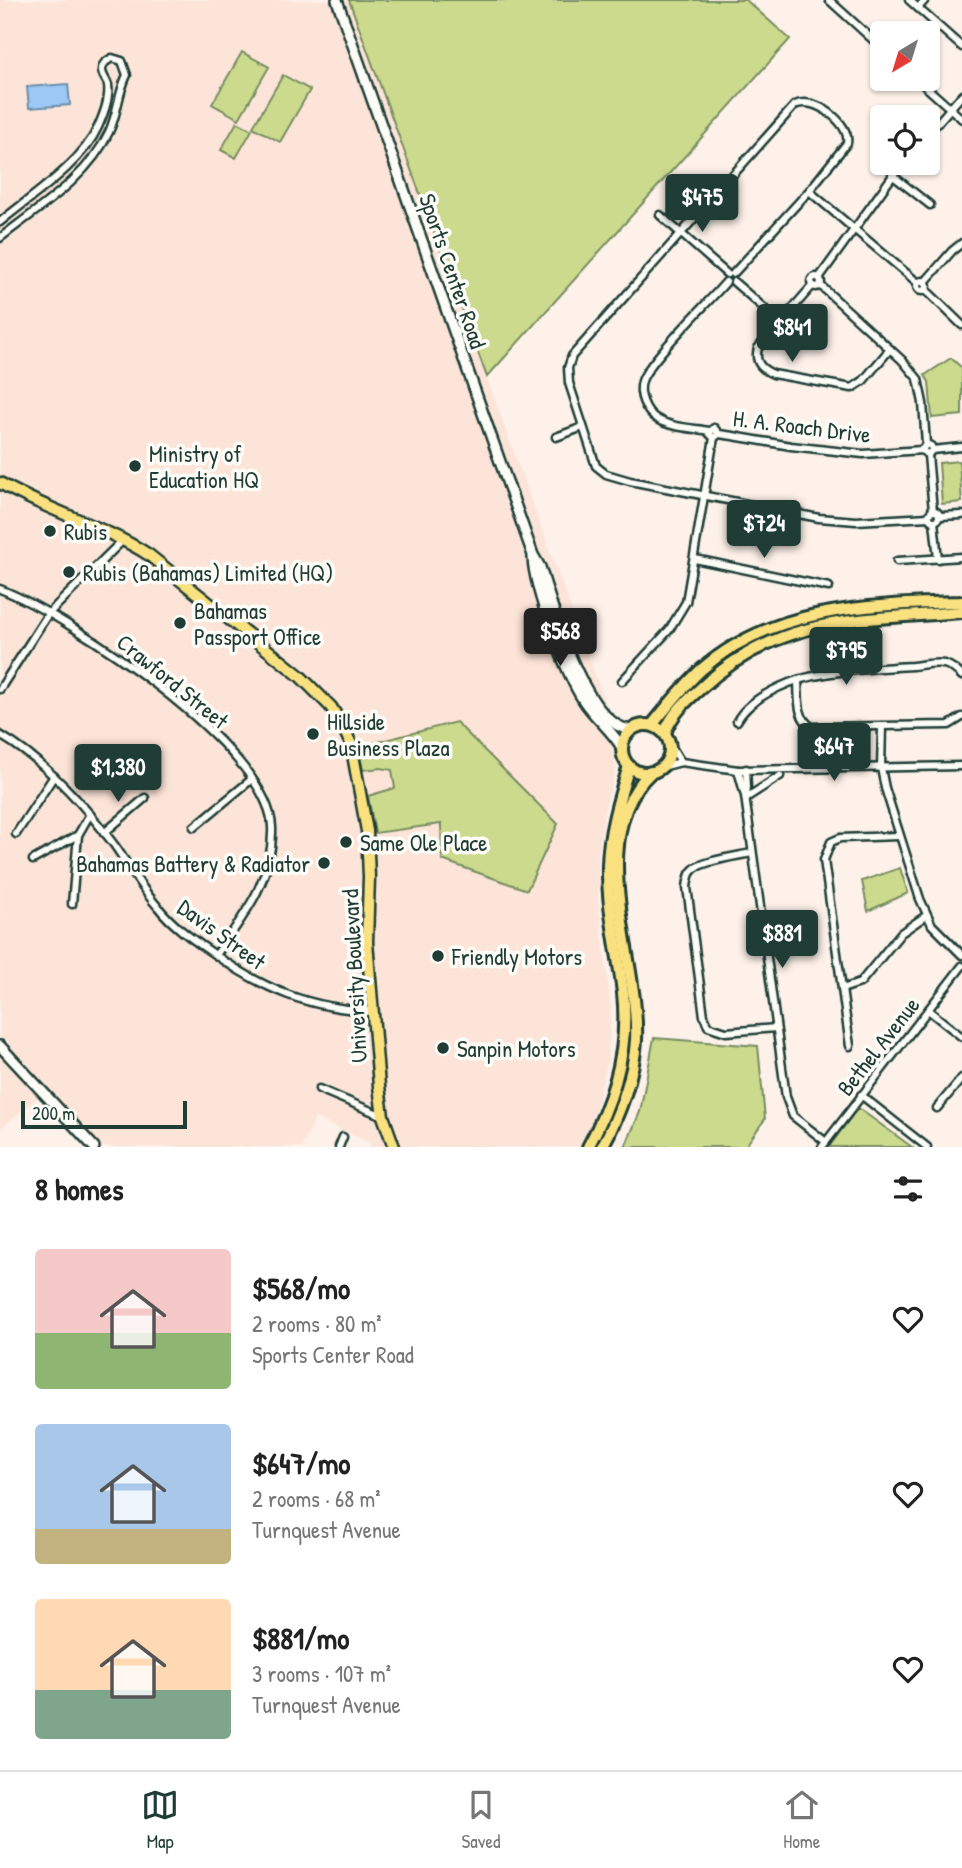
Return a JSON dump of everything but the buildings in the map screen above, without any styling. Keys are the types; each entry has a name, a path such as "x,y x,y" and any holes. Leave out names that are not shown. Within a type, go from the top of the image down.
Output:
{"highway":[{"path":"652,725 678,693 707,665 728,650 768,629 812,615 848,609 962,602"},
{"path":"602,1147 623,1101 636,1043 634,1000 619,903 618,855 627,810 639,785 669,757 667,739 675,715 708,681 738,659 776,639 824,624 962,612"},
{"path":"657,770 639,772 629,766 622,748 625,738 631,730 640,725 652,725 667,739"},
{"path":"589,1147 614,1090 623,1039 624,995 608,866 615,812 629,766"}],"main road":[{"name":"Sports Center Road","path":"337,0 533,555 540,567 582,683 607,718 620,727 631,730"},
{"name":"University Boulevard","path":"0,483 46,508 124,539 173,572 300,676 331,707 342,725 355,762 367,831 367,942 383,1116 394,1147"},
{"name":"Sports Center Road","path":"533,555 533,568 572,679 586,704 622,748"},
{"path":"0,1046 94,1147"}],"street":[{"path":"828,0 870,37"},
{"path":"909,0 961,43"},
{"path":"918,8 925,0"},
{"path":"0,222 72,162 85,147 98,127 106,105 108,84 103,67 112,58 122,61 127,75 120,89 114,121 100,148 79,174 0,238"},
{"path":"931,91 962,119"},
{"path":"940,120 962,95"},
{"path":"730,278 844,147 848,138 839,122 819,106 806,101 795,105 572,356 568,368 569,383 594,462 606,474 780,512 838,520 962,515"},
{"path":"890,349 859,385 852,388 773,374 762,369 757,356 758,348 817,283 892,175 930,205"},
{"path":"808,191 923,285 962,325"},
{"path":"660,215 780,322"},
{"path":"923,285 962,243"},
{"name":"H. A. Roach Drive","path":"730,278 643,377 641,388 646,406 656,418 666,423 714,434 863,454 962,447"},
{"path":"817,283 890,349 918,379 923,403 938,559"},
{"path":"556,437 583,427"},
{"path":"622,681 669,630 682,611 695,559 714,434"},
{"path":"0,689 48,614 124,539"},
{"path":"897,561 962,557"},
{"path":"695,559 829,587"},
{"name":"Crawford Street","path":"0,589 84,634 183,706 217,738 262,794 272,826 271,850 261,887 216,955"},
{"path":"737,721 756,701 798,680 882,668 940,664 953,668 962,676"},
{"path":"798,680 801,714 808,725 948,724 962,717"},
{"path":"882,726 881,768 899,836 927,915 940,935 962,955"},
{"name":"Davis Street","path":"0,735 28,753 54,776 90,814 160,910 216,955 259,983 303,1001 343,1010 374,1011"},
{"path":"667,739 681,762"},
{"path":"657,770 681,762 742,769 962,766"},
{"path":"742,769 747,787 745,797 751,853 790,1109 800,1123 824,1145"},
{"path":"16,834 54,776"},
{"path":"745,797 780,776"},
{"path":"194,827 252,779"},
{"path":"104,833 145,798"},
{"path":"72,904 78,835 90,814"},
{"path":"33,859 78,835"},
{"path":"850,1046 824,860 831,842 840,838 899,836"},
{"path":"751,853 699,866 691,871 688,879 704,1016 708,1026 726,1032 776,1028"},
{"path":"842,989 860,983 901,933 927,915"},
{"name":"Bethel Avenue","path":"824,1145 962,966"},
{"path":"928,1010 962,1037"},
{"path":"937,1108 962,1078"},
{"path":"319,1089 383,1116"},
{"path":"861,1095 927,1147"},
{"path":"338,1147 343,1137"}],"shaded area":[{"path":"0,0 349,0 605,702 616,769 604,811 598,857 598,901 611,1007 608,1060 598,1101 581,1147 370,1147 371,1143 315,1118 302,1147 100,1147 0,1038"},
{"path":"0,1055 40,1096 0,1129"}],"green space":[{"path":"349,0 746,0 790,39 487,377"},
{"path":"242,52 269,67 239,119 212,104"},
{"path":"283,75 310,90 280,142 253,127"},
{"path":"237,122 252,130 236,158 221,150"},
{"path":"951,358 962,368 962,415 932,418 929,382 925,375"},
{"path":"959,461 962,502 942,504 939,463"},
{"path":"456,722 558,824 527,890 442,860 441,824 375,833 368,796 395,788 392,770 363,770 358,747"},
{"path":"900,868 908,893 868,911 862,881"},
{"path":"654,1038 758,1046 765,1119 745,1147 625,1147 640,1112"},
{"path":"858,1108 912,1147 829,1147"}],"water":[{"path":"68,84 70,105 29,108 27,87"}],"place":[{"name":"Ministry of Education HQ","path":"135,466"},
{"name":"Rubis","path":"50,531"},
{"name":"Rubis (Bahamas) Limited (HQ)","path":"69,572"},
{"name":"Bahamas Passport Office","path":"180,623"},
{"name":"Hillside Business Plaza","path":"313,734"},
{"name":"Same Ole Place","path":"346,842"},
{"name":"Bahamas Battery & Radiator","path":"324,863"},
{"name":"Friendly Motors","path":"438,956"},
{"name":"Sanpin Motors","path":"443,1048"}]}
